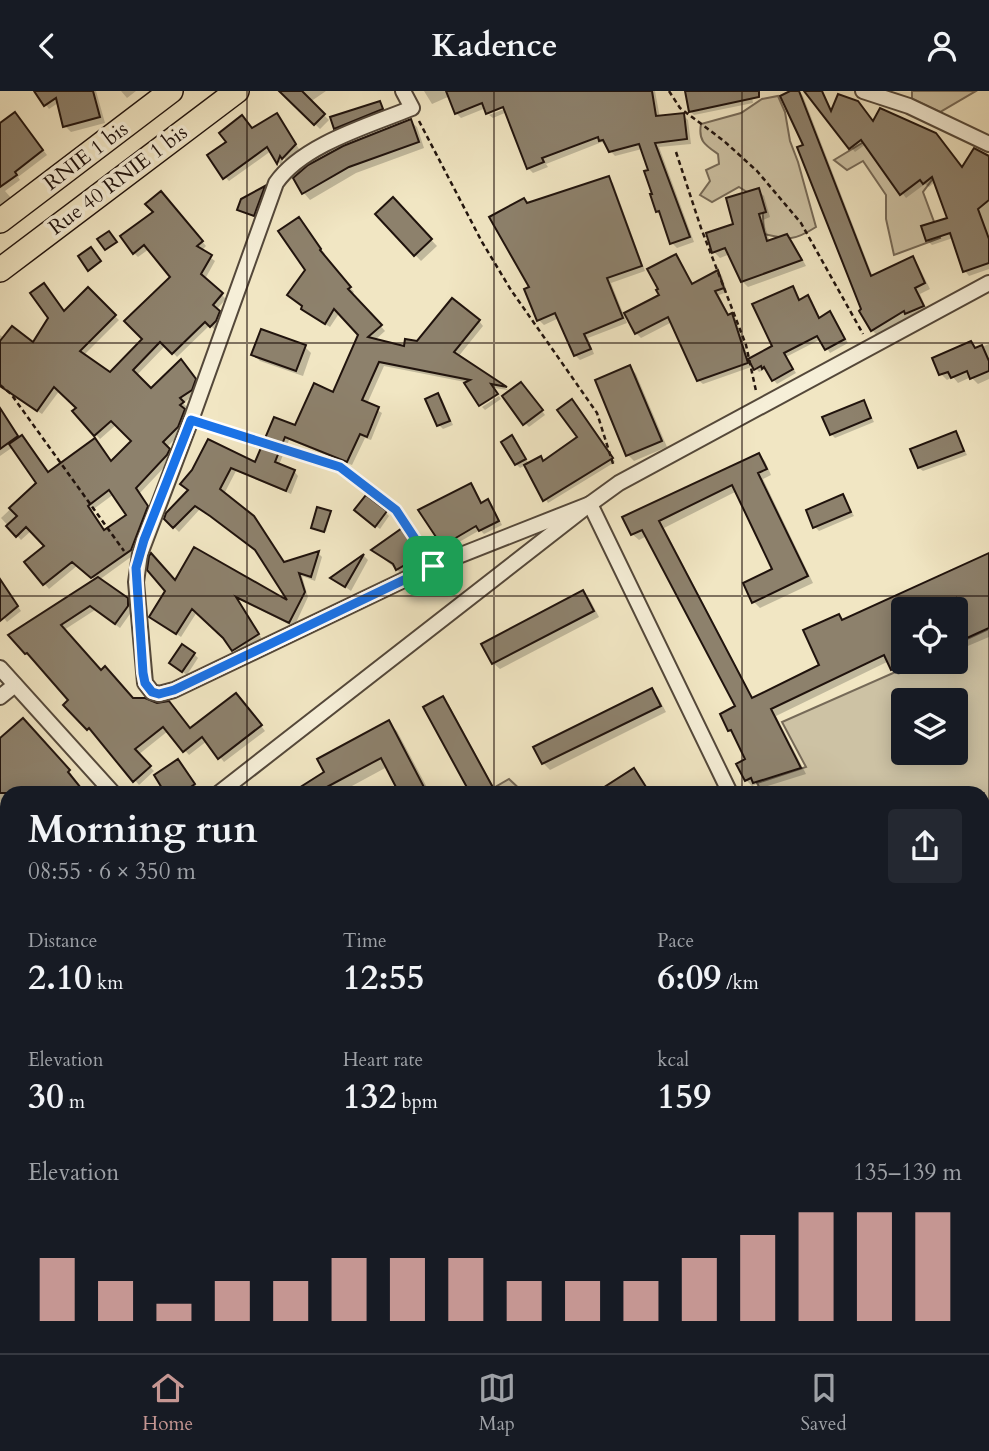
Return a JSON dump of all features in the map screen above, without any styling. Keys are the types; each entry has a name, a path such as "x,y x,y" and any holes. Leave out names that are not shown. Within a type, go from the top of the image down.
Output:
{"main road":[{"name":"RNIE 1 bis","path":"0,221 171,91"},
{"name":"Rue 40 RNIE 1 bis","path":"0,270 237,91"}],"street":[{"path":"403,91 412,108 337,139 306,156 283,173 272,192 136,568 145,683 152,692 159,694 174,690 433,566 590,504"},
{"path":"863,91 909,106 989,144"},
{"path":"228,786 619,483 989,283"},
{"path":"590,504 727,786"},
{"path":"0,668 107,786"},
{"path":"0,697 15,685"}],"path":[{"path":"669,91 680,108 724,141 757,171 801,223 870,346"},
{"path":"412,108 511,290 597,413 619,483"},
{"path":"676,152 701,228 746,345 759,406"},
{"path":"0,385 11,394 136,568"},
{"path":"191,420 340,467 396,510 433,566"}],"shaded area":[{"path":"912,91 976,91 940,112 912,99"},
{"path":"778,96 785,112 790,141 816,227 791,238 764,234 761,206 754,197 739,187 712,202 700,195 710,181 706,170 719,164 718,154 702,139 701,124 741,113 762,99"},
{"path":"887,128 946,161 923,192 940,238 894,255 886,219 886,195 863,161 847,170 834,160"},
{"path":"989,629 989,786 758,786 757,783 806,767 782,722 891,674 968,674 968,639"},
{"path":"509,779 516,786 497,786"}],"building":[{"path":"34,91 93,91 100,117 63,127 56,98 44,106"},
{"path":"279,91 302,91 325,114 314,125"},
{"path":"446,91 652,91 656,116 684,113 687,139 655,143 690,237 670,244 650,194 644,171 648,170 639,144 609,152 603,140 599,141 598,137 542,158 544,162 527,169 503,107 486,114 482,103 455,114"},
{"path":"685,91 759,91 759,97 689,112"},
{"path":"790,91 799,91 871,276 913,256 925,283 915,288 924,306 905,314 904,311 871,331 859,311 861,309 797,147 803,145 780,96"},
{"path":"804,91 822,91 831,111 838,94 858,101 873,121 880,108 936,133 962,167 974,148 989,156 989,200 978,209 989,239 989,263 963,272 950,233 926,241 921,226 947,218 932,177 923,184 920,180 900,195 861,140 849,149"},
{"path":"380,101 383,109 334,129 330,117"},
{"path":"15,112 43,150 0,187 0,123"},
{"path":"277,113 296,144 282,159 280,156 277,164 267,147 223,179 207,155 226,142 219,133 242,115 252,128"},
{"path":"411,119 419,142 349,167 302,194 293,178 308,165 343,146"},
{"path":"609,176 642,266 607,278 623,318 584,334 591,349 574,356 555,313 537,321 524,289 529,287 489,217 524,198 527,203"},
{"path":"265,186 254,216 237,210 241,199"},
{"path":"759,188 766,212 759,214 767,241 787,234 802,260 741,282 725,248 712,253 706,233 733,224 726,198"},
{"path":"161,191 203,241 197,246 212,255 201,274 223,293 213,305 220,311 210,327 205,322 172,354 160,342 133,370 151,388 181,359 196,379 192,390 180,398 184,402 180,405 185,409 178,427 163,442 170,449 167,455 136,488 148,506 131,550 91,578 72,562 43,585 24,562 44,546 26,527 16,537 6,526 17,516 9,508 36,483 9,444 22,435 48,472 95,438 111,461 131,441 111,421 94,436 72,411 76,408 54,387 37,411 0,386 0,341 12,326 33,342 48,318 30,293 44,283 64,311 88,287 116,315 80,351 110,372 142,339 124,321 170,277 144,245 133,254 120,236 153,212 145,204","holes":["109,490 126,515 104,530 88,506"]},
{"path":"393,197 432,239 414,256 375,214"},
{"path":"299,217 320,250 351,287 348,289 382,325 368,337 404,346 405,339 417,341 452,298 480,320 454,352 507,387 491,384 498,394 479,406 464,383 470,380 379,362 362,400 379,407 367,437 360,434 347,462 285,437 275,462 295,470 286,491 231,468 220,489 254,516 284,562 319,551 311,577 299,573 305,592 289,623 236,597 259,634 232,651 223,638 192,609 176,634 149,617 165,591 147,570 149,556 151,553 175,580 194,547 287,600 255,550 195,506 173,528 164,519 166,513 188,490 180,484 192,470 208,439 255,462 274,417 295,425 314,383 333,392 358,335 334,309 325,324 301,309 302,306 287,295 305,270 278,231"},
{"path":"109,231 117,242 105,250 97,239"},
{"path":"91,247 101,261 88,271 78,256"},
{"path":"676,254 692,284 718,270 724,288 715,291 728,315 732,313 748,363 697,381 668,317 635,334 624,313 659,295 647,269"},
{"path":"793,286 799,300 808,295 819,318 830,311 845,339 825,350 817,336 784,353 793,369 772,381 764,367 754,370 748,359 772,346 752,304"},
{"path":"261,329 306,345 296,371 251,355"},
{"path":"971,341 975,348 982,345 989,361 989,371 970,379 967,371 951,378 948,372 939,375 932,358"},
{"path":"630,365 662,441 626,456 595,380"},
{"path":"521,382 543,410 523,425 502,396"},
{"path":"438,393 450,421 437,426 425,399"},
{"path":"572,399 613,458 543,501 524,465 541,456 543,461 577,437 557,410"},
{"path":"864,400 871,418 830,435 822,417"},
{"path":"0,408 18,436 0,449"},
{"path":"956,431 964,451 918,468 910,449"},
{"path":"512,435 526,459 515,465 501,442"},
{"path":"759,453 767,469 758,473 808,576 752,603 743,583 772,569 732,485 659,521 752,698 819,665 803,630 839,614 842,620 891,598 891,670 884,655 771,709 801,768 753,783 751,778 745,781 736,764 745,759 720,714 735,706 642,530 631,535 622,517"},
{"path":"471,483 481,503 488,499 499,521 479,531 476,526 442,546 418,510"},
{"path":"843,494 851,512 813,528 806,510"},
{"path":"366,495 387,511 375,527 354,510"},
{"path":"317,507 331,511 324,532 311,528"},
{"path":"405,526 434,548 396,570 393,564 371,550"},
{"path":"989,553 989,628 968,638 968,597 892,597"},
{"path":"364,554 345,587 330,578"},
{"path":"98,577 128,598 128,606 115,624 90,606 61,625 101,670 105,666 133,698 145,698 157,703 169,701 190,728 236,693 262,725 218,759 202,737 183,752 163,727 135,749 151,766 133,782 89,728 87,730 63,705 68,700 8,635"},
{"path":"0,579 18,606 0,621"},
{"path":"583,590 594,611 492,664 481,644"},
{"path":"182,644 195,653 182,672 169,663"},
{"path":"652,688 661,706 542,764 533,747"},
{"path":"443,696 492,786 466,786 423,707"},
{"path":"23,718 70,770 68,772 79,786 0,786 0,738"},
{"path":"389,720 423,786 395,786 381,758 329,786 302,786 324,772 317,759"},
{"path":"178,759 195,784 161,786 154,775"},
{"path":"634,768 645,786 606,786"}],"route":[{"path":"191,420 340,467 396,510 433,566 174,690 159,694 152,692 145,683 136,568 144,540 191,420"}]}
